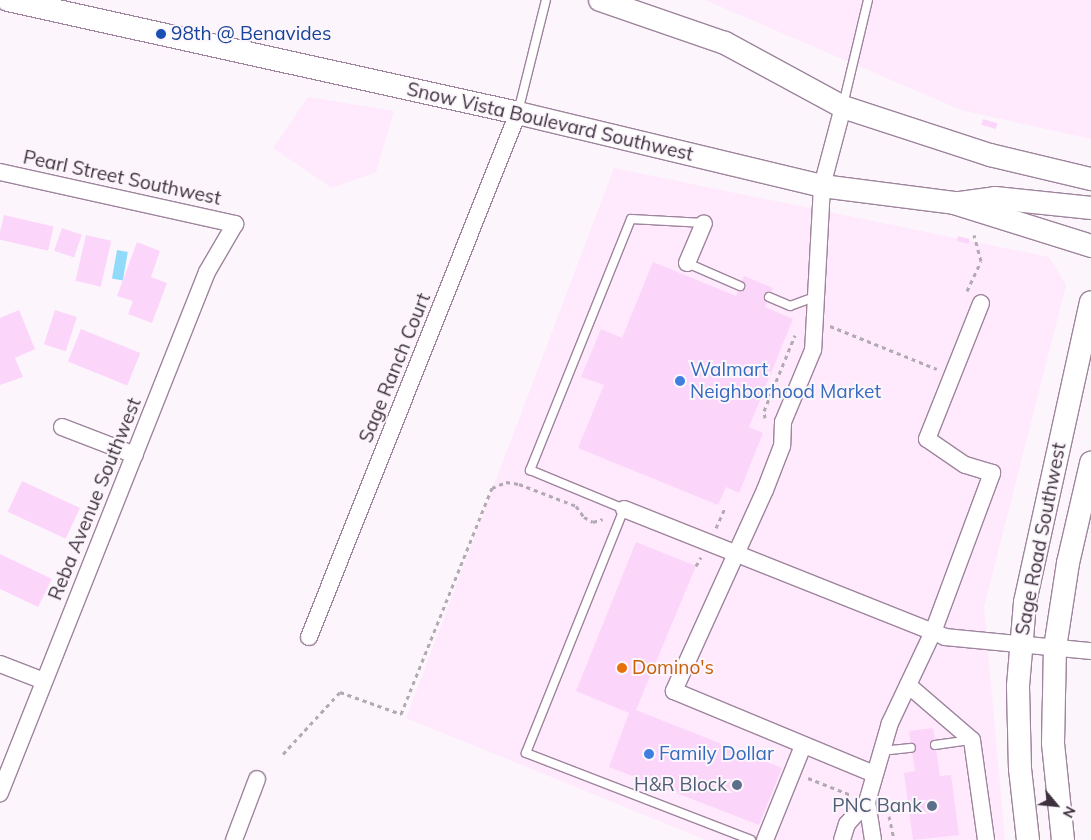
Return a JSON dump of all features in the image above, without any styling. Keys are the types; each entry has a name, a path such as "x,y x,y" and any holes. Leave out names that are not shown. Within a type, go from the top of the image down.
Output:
{"main road":[{"name":"Snow Vista Boulevard Southwest","path":"8,0 518,113 822,186 954,204 1091,246"},
{"path":"600,0 725,43 843,107 990,155 1091,179"},
{"path":"954,204 995,198 1091,208"},
{"name":"Sage Road Southwest","path":"1028,840 1020,770 1020,645 1032,563 1091,302"},
{"name":"Sage Road Southwest","path":"1063,840 1053,743 1055,648 1068,563 1091,462"}],"street":[{"path":"843,107 822,186 819,295 813,350 783,422 782,446 674,691 874,774"},
{"name":"Sage Ranch Court","path":"310,637 518,113"},
{"name":"Pearl Street Southwest","path":"0,172 235,224"},
{"path":"687,263 704,223"},
{"name":"Reba Avenue Southwest","path":"0,793 207,272 235,224"},
{"path":"873,840 867,802 881,751 908,685 933,632 992,473 965,465 927,439 981,303"},
{"path":"62,427 135,455"},
{"path":"624,508 737,551 945,637 1091,651"},
{"path":"0,664 44,682"},
{"path":"908,685 972,740 986,840"},
{"path":"766,840 803,746"},
{"path":"234,840 257,779"},
{"path":"842,840 848,824 867,802"}],"lane":[{"path":"518,113 546,0"},
{"path":"843,107 868,0"},
{"path":"704,223 631,219 530,470 624,508 526,752 751,840"},
{"path":"687,263 740,286"},
{"path":"769,297 790,306 819,295"},
{"path":"935,745 972,740"},
{"path":"881,751 912,748"}],"path":[{"path":"965,296 981,261 974,235"},
{"path":"766,427 764,411 799,326 829,325 936,370 940,360"},
{"path":"284,754 340,692 401,714 492,488 506,482 519,484 576,506 584,516 593,522 604,519"},
{"path":"716,529 725,508"}],"shaded area":[{"path":"705,0 1091,0 1091,139 961,110"},
{"path":"308,97 394,111 376,172 332,188 273,148"},
{"path":"614,168 1049,257 1066,285 984,607 1005,840 706,840 406,718"}],"water":[{"path":"117,250 128,252 123,280 112,279"}],"building":[{"path":"983,119 997,123 996,129 981,125"},
{"path":"4,215 54,226 48,251 0,240"},
{"path":"62,228 82,235 74,258 54,251"},
{"path":"86,235 111,241 101,287 75,281"},
{"path":"958,236 970,239 968,244 957,241"},
{"path":"137,242 160,251 151,277 167,283 152,323 128,314 133,301 117,296"},
{"name":"Walmart Neighborhood Market","path":"653,262 736,296 744,276 773,288 765,307 793,319 749,427 763,433 739,493 726,487 718,505 578,448 604,385 581,377 601,329 622,338"},
{"path":"19,310 35,349 15,358 23,377 0,385 0,318"},
{"path":"55,310 77,317 66,351 44,344"},
{"path":"81,329 140,353 127,385 68,361"},
{"path":"22,481 80,508 66,539 8,512"},
{"path":"636,542 696,566 636,710 782,768 759,825 609,767 629,713 576,691"},
{"path":"0,554 52,579 38,607 0,589"},
{"name":"PNC Bank","path":"933,728 940,776 951,775 959,835 913,840 904,773 915,771 909,731"}],"place":[{"name":"98th @ Benavides","path":"161,34"},
{"name":"Walmart Neighborhood Market","path":"680,381"},
{"name":"Domino's","path":"622,668"},
{"name":"Family Dollar","path":"649,754"},
{"name":"H&R Block","path":"737,785"},
{"name":"PNC Bank","path":"932,806"}]}
